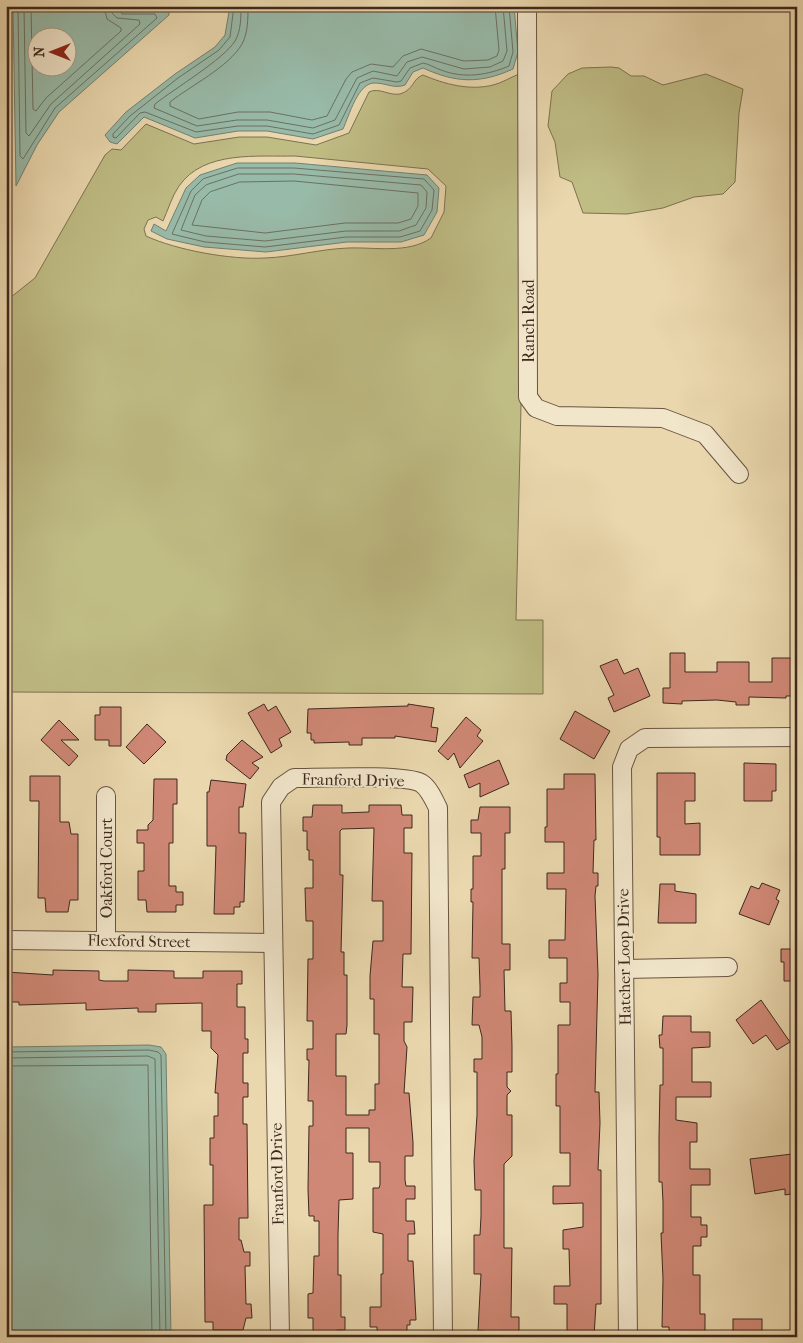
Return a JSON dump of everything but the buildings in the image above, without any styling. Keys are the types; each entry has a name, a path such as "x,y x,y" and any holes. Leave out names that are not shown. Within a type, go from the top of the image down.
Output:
{"street":[{"name":"Ranch Road","path":"527,6 528,397 536,408 557,416 663,418 705,434 739,474"},
{"name":"Hatcher Loop Drive","path":"628,1337 622,767 629,749 645,738 797,737"},
{"name":"Franford Drive","path":"280,1337 271,802 281,787 294,778 393,778 420,783 430,794 438,808 443,1337"},
{"name":"Oakford Court","path":"106,796 106,940"},
{"name":"Flexford Street","path":"6,940 272,942"},
{"path":"624,969 728,967"}],"shaded area":[{"path":"582,68 619,68 631,76 644,76 663,85 706,74 743,89 739,113 735,182 723,194 694,197 663,208 627,214 583,213 572,182 560,177 555,142 548,126 552,91 568,74"},
{"path":"519,74 521,406 516,620 543,620 543,694 6,692 6,301 35,278 105,155 112,149 121,150 146,124 194,144 239,137 267,137 316,145 349,133 369,92 377,90 400,94 408,90 423,75 448,84 484,87","holes":["249,156 295,156 428,169 446,186 444,212 431,238 412,246 391,249 338,249 286,256 251,258 220,256 172,246 146,236 144,229 148,220 156,217 163,221 179,186 190,174 202,166 217,161"]}],"water":[{"path":"13,6 169,11 169,15 59,112 37,145 16,186"},
{"path":"230,6 514,6 518,52 513,69 490,77 468,80 457,79 423,68 413,72 405,85 369,84 359,94 343,129 313,139 267,131 238,131 195,138 144,117 117,144 110,142 105,135 126,112 175,74 215,47 225,35"},
{"path":"237,163 295,163 427,175 439,188 437,212 424,235 401,242 347,242 266,252 204,247 167,239 151,231 154,224 166,231 186,188 200,175"},
{"path":"149,1045 161,1047 166,1054 171,1337 6,1337 6,1047"}]}
